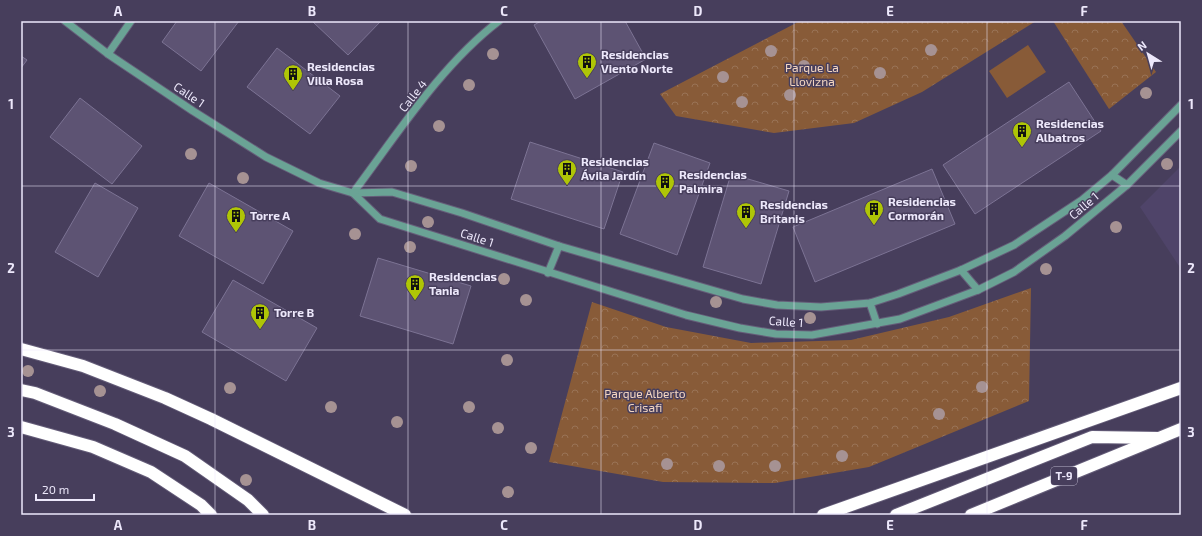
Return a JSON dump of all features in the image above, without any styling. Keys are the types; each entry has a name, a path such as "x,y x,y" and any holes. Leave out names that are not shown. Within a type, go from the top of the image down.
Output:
{"highway":[{"path":"21,349 82,366 165,398 211,419 405,515"},
{"path":"823,515 1181,388"},
{"path":"21,390 35,393 115,424 185,456 248,500 263,515"},
{"path":"21,427 93,447 151,472 201,505 211,515"},
{"name":"T-9","path":"971,515 1181,429"},
{"path":"896,515 1092,437 1158,438"}],"street":[{"name":"Calle 1","path":"65,21 108,54 193,111 266,156 319,183 353,194 392,192 462,213 559,246 743,299 777,305 821,307 870,303 961,270 1014,245 1082,200 1112,175 1181,105"},
{"path":"108,54 131,21"},
{"name":"Calle 4","path":"353,194 441,77 475,41 499,21"},
{"name":"Calle 1","path":"353,194 380,219 548,273 686,315 740,328 776,334 812,335 900,319 978,290 1014,272 1065,236 1127,185 1181,131"},
{"path":"1112,175 1127,185"},
{"path":"548,273 559,246"},
{"path":"961,270 978,290"},
{"path":"870,303 877,324"}],"shaded area":[{"path":"1181,166 1181,269 1140,207"}],"green space":[{"name":"Parque La Llovizna","path":"800,21 1036,21 922,92 854,123 774,133 676,116 660,94"},
{"path":"1053,21 1121,21 1156,72 1109,109"},
{"path":"1028,45 1046,72 1007,98 989,71"},
{"name":"Parque Alberto Crisafi","path":"1031,288 1029,401 869,467 775,483 663,482 549,462 592,302 666,327 751,343 851,340 949,317"}],"building":[{"path":"177,21 239,21 201,71 162,42"},
{"path":"381,21 348,55 313,22"},
{"name":"Residencias Viento Norte","path":"541,21 625,21 646,59 575,99 534,25"},
{"name":"Residencias Villa Rosa","path":"277,48 340,96 310,134 247,87"},
{"path":"21,56 27,60 21,68"},
{"name":"Residencias Albatros","path":"1069,82 1101,131 975,214 943,165"},
{"path":"80,98 142,146 112,184 50,137"},
{"name":"Residencias Ávila Jardín","path":"530,142 623,172 604,229 511,199"},
{"name":"Residencias Palmira","path":"654,143 710,163 677,255 620,234"},
{"name":"Residencias Cormorán","path":"932,169 955,224 815,282 793,227"},
{"name":"Residencias Britanis","path":"731,174 789,191 761,284 703,267"},
{"path":"95,183 138,208 98,277 55,252"},
{"name":"Torre A","path":"209,183 293,231 263,284 179,236"},
{"name":"Residencias Tania","path":"378,258 471,286 453,344 360,316"},
{"name":"Torre B","path":"233,280 317,328 286,381 202,332"}],"place":[{"name":"Residencias Viento Norte","path":"587,79"},
{"name":"Residencias Villa Rosa","path":"293,91"},
{"name":"Residencias Albatros","path":"1022,148"},
{"name":"Residencias Ávila Jardín","path":"567,186"},
{"name":"Residencias Palmira","path":"665,199"},
{"name":"Residencias Cormorán","path":"874,226"},
{"name":"Residencias Britanis","path":"746,229"},
{"name":"Torre A","path":"236,233"},
{"name":"Residencias Tania","path":"415,301"},
{"name":"Torre B","path":"260,330"}]}
